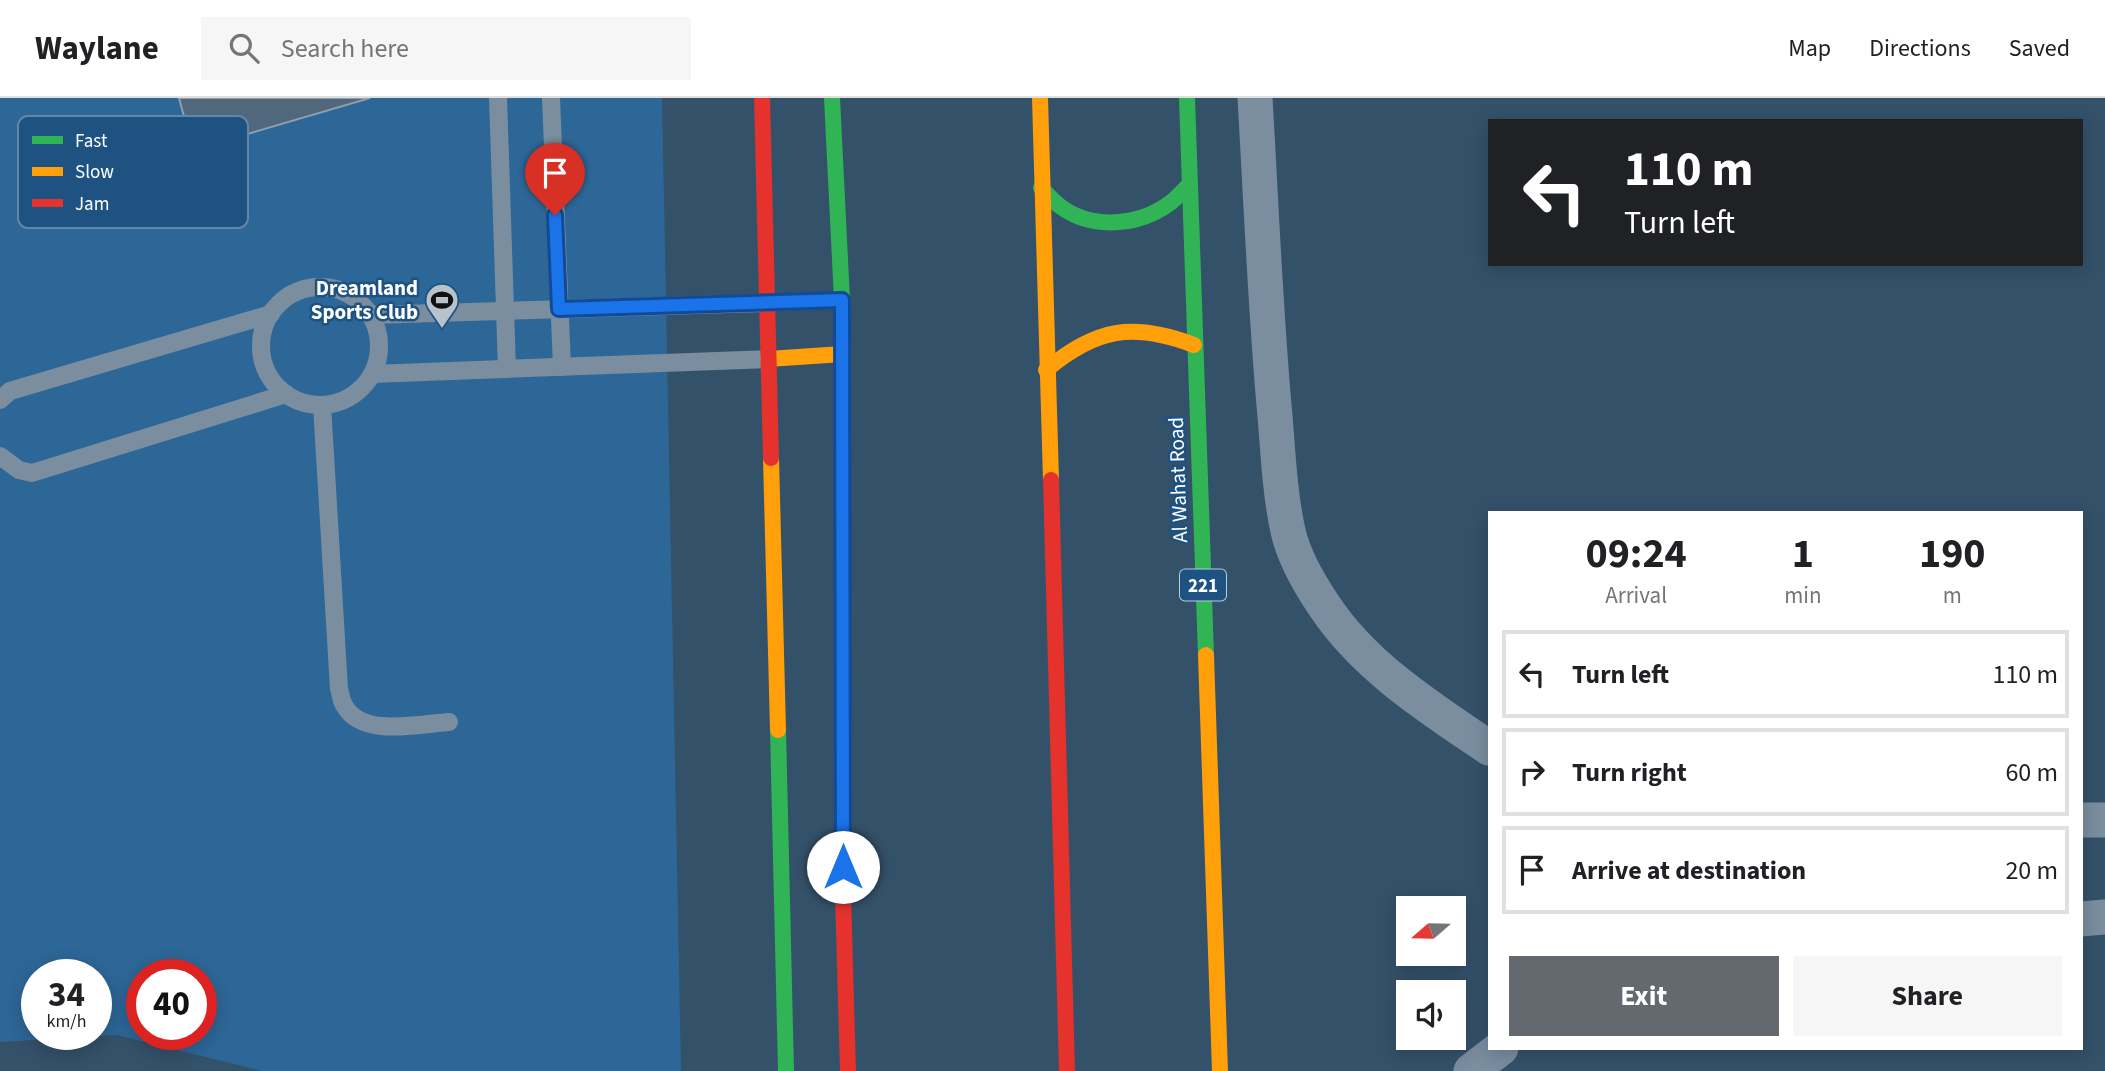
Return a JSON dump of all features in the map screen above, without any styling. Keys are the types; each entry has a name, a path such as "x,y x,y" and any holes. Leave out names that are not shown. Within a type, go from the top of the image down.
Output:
{"main road":[{"path":"762,98 786,1071"},
{"path":"832,98 843,354 843,894 848,1071"},
{"path":"1040,98 1067,1071"},
{"name":"Al Wahat Road","path":"1187,98 1220,1071"},
{"path":"1041,188 1062,207 1079,215 1116,223 1144,218 1170,204 1190,184"},
{"path":"767,303 842,300"},
{"path":"1046,370 1066,352 1090,339 1116,331 1143,330 1170,335 1194,345"},
{"path":"768,359 843,354"}],"street":[{"path":"1255,98 1269,355 1280,478 1288,533 1302,568 1326,609 1370,660 1432,709 1488,747"},
{"path":"2083,820 2105,820"},
{"path":"2083,919 2105,917"},
{"path":"1471,1071 1499,1050"}],"lane":[{"path":"498,98 507,369"},
{"path":"551,98 562,367"},
{"path":"329,288 345,293 359,302 370,316 376,330 377,360 363,387 351,397 322,405 298,401 273,382 263,357 263,331 271,314 282,301 296,292 329,288"},
{"path":"370,316 767,303"},
{"path":"0,400 10,391 271,314"},
{"path":"372,374 768,359"},
{"path":"0,456 19,470 32,473 286,394"},
{"path":"322,405 339,689 343,705 353,717 367,725 449,722"}],"shaded area":[{"path":"0,98 662,98 681,1071 262,1071 177,1050 217,1050 217,959 126,959 126,1037 112,1035 112,959 21,959 21,1041 0,1042"}],"building":[{"path":"179,98 370,98 248,134 248,116 184,116"}],"traffic: fast":[{"path":"832,98 842,300 842,580"},
{"path":"1187,98 1206,655"},
{"path":"1041,188 1058,205 1074,214 1101,222 1116,222 1144,217 1158,211 1190,184"},
{"path":"778,730 786,1071"}],"traffic: slow":[{"path":"1040,98 1051,480"},
{"path":"1046,370 1082,345 1116,333 1152,333 1194,345"},
{"path":"768,359 843,354"},
{"path":"771,458 778,730"},
{"path":"1206,655 1220,1071"}],"traffic: jam":[{"path":"762,98 771,458"},
{"path":"767,303 842,300"},
{"path":"1051,480 1067,1071"},
{"path":"842,580 843,894 848,1071"}],"place":[{"name":"Dreamland Sports Club","path":"442,330"}],"route":[{"path":"555,215 559,309 842,300 843,867"}]}
